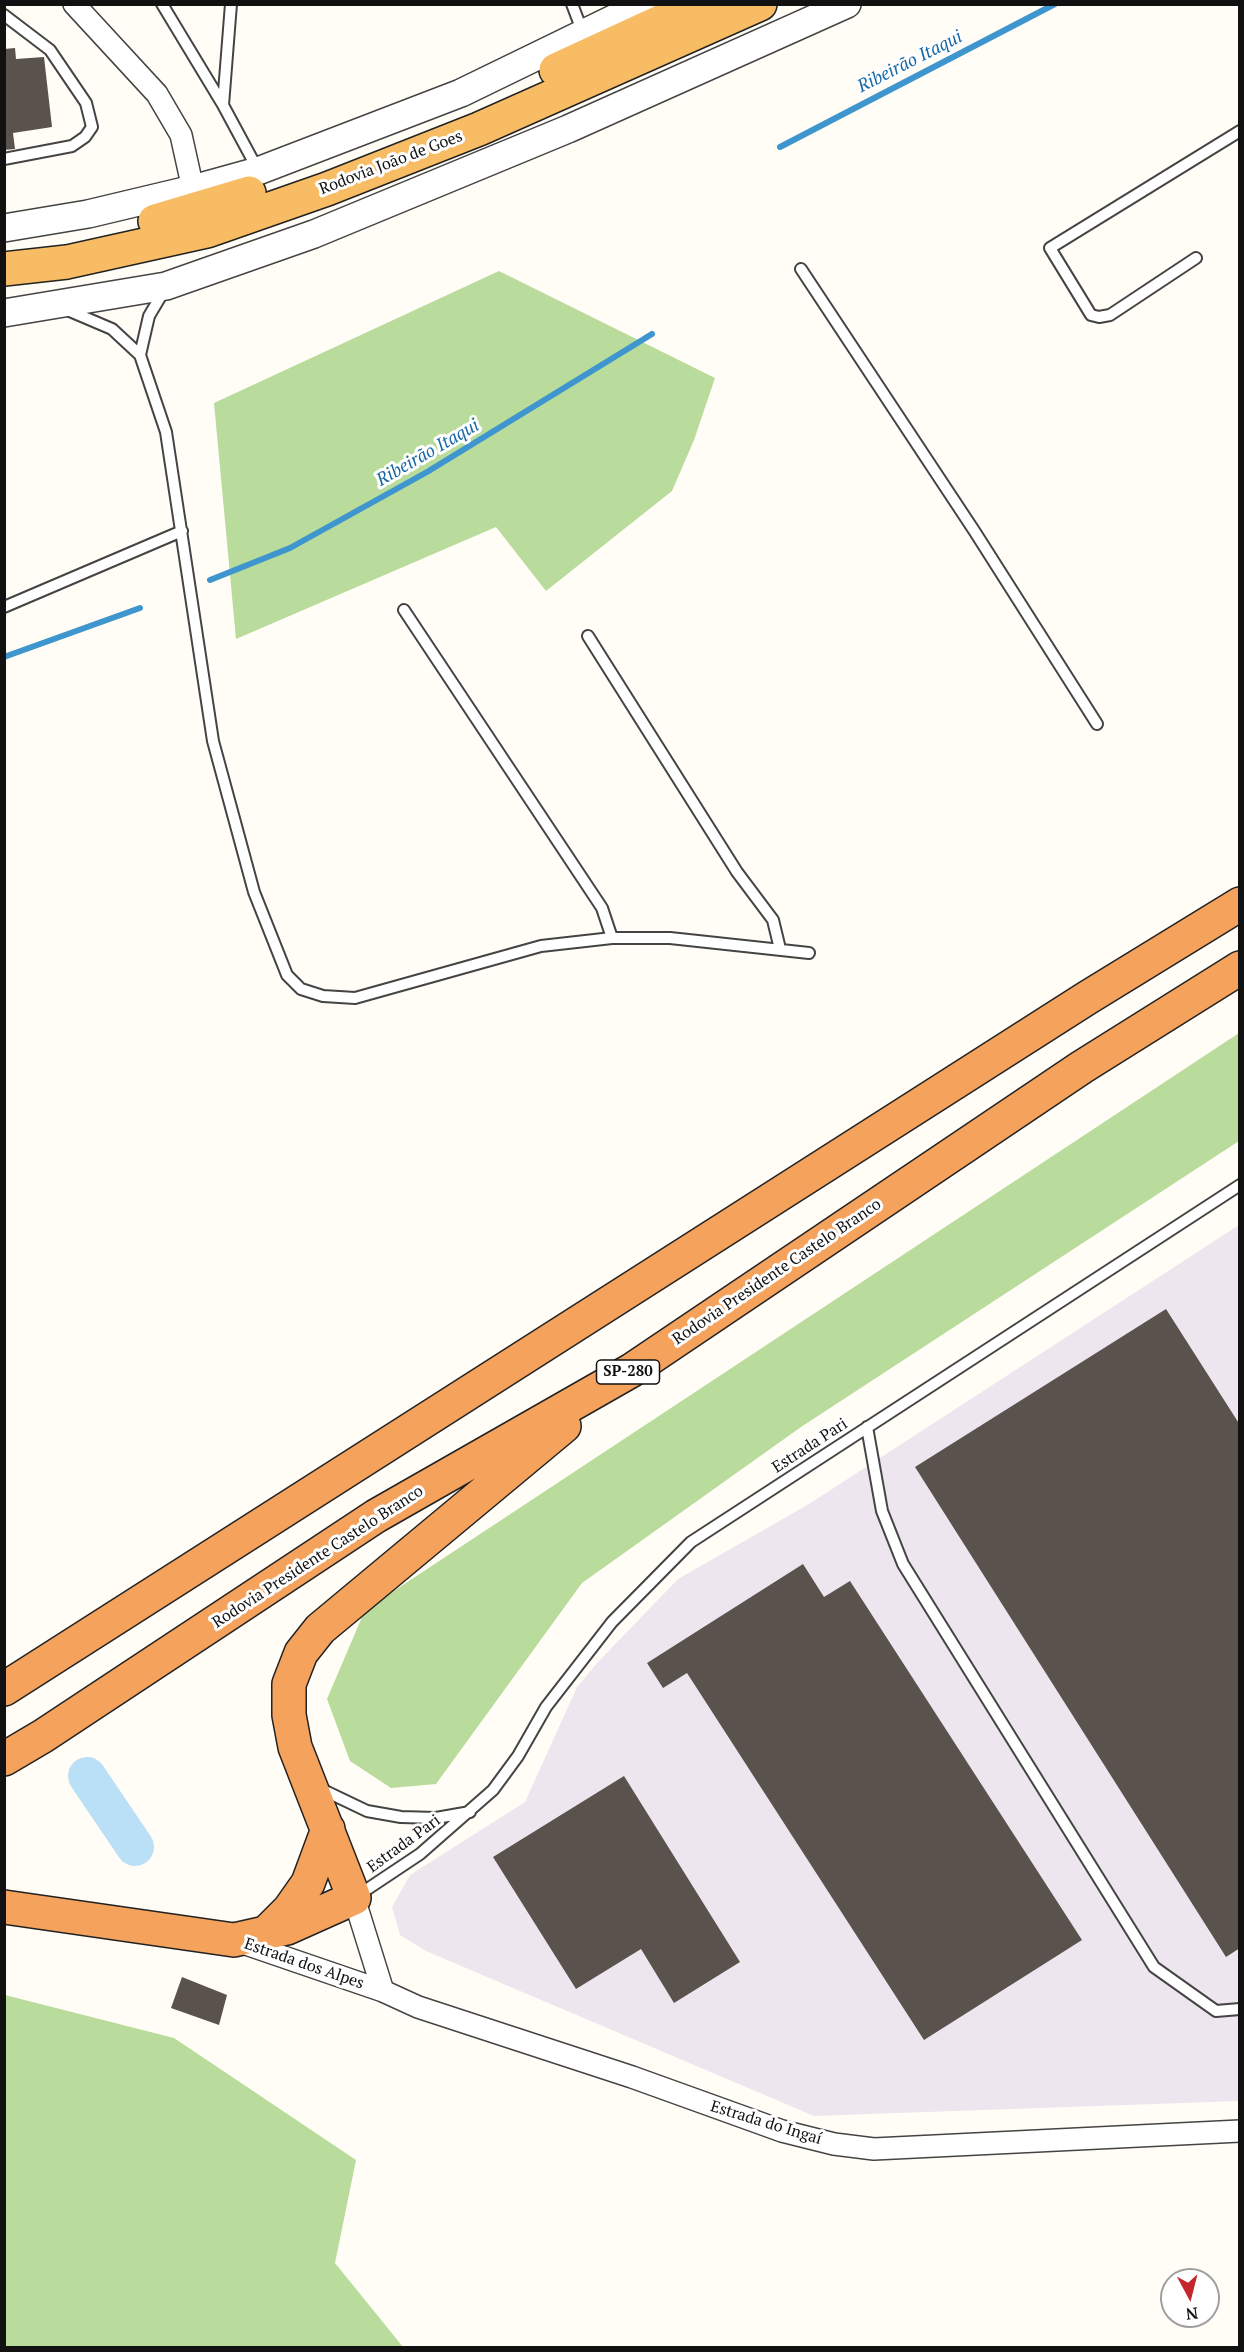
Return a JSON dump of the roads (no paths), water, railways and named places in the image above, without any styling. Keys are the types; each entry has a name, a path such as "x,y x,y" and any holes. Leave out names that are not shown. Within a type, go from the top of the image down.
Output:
{"highway":[{"name":"Rodovia João de Goes","path":"4,250 130,228 197,210 274,185 448,120 699,4"},
{"name":"Rodovia João de Goes","path":"4,268 67,262 207,231 294,201 463,135 760,4"},
{"path":"4,1689 1087,998 1239,904"},
{"name":"Rodovia Presidente Castelo Branco","path":"4,1758 53,1729 376,1516 632,1370 1082,1067 1239,968"},
{"path":"4,1907 249,1937 322,1914 354,1898 295,1747 289,1715 289,1684 301,1653 320,1629 632,1370"},
{"path":"4,1665 67,1650"},
{"path":"249,1937 290,1910 308,1883 328,1828"}],"street":[{"path":"74,4 157,94 181,135 194,189"},
{"path":"4,313 58,306 166,286 314,234 568,129 847,4"},
{"path":"4,228 88,214 258,171 461,93 632,7"},
{"name":"Estrada dos Alpes","path":"354,1898 383,1991"},
{"name":"Estrada dos Alpes","path":"249,1937 383,1991"},
{"name":"Estrada do Ingaí","path":"383,1991 418,2007 632,2077 782,2131 834,2144 874,2149 1239,2131"}],"lane":[{"path":"162,4 223,105 258,171"},
{"path":"223,105 231,4"},
{"path":"572,4 583,33"},
{"path":"4,15 50,50 86,103 92,127 85,137 72,146 4,159"},
{"path":"1196,258 1110,315 1099,317 1091,315 1050,248 1239,131"},
{"path":"801,269 975,532 1097,724"},
{"path":"140,355 149,316 166,286"},
{"path":"58,306 112,329 140,355 165,432 213,741 254,892 287,975 302,989 323,996 355,998 542,946 612,938 670,938 809,953"},
{"path":"4,607 182,531"},
{"path":"404,610 602,908 612,938"},
{"path":"588,636 737,872 773,920 780,949"},
{"name":"Estrada Pari","path":"354,1898 420,1854 493,1790 518,1756 546,1707 612,1622 691,1542 1239,1185"},
{"path":"867,1427 882,1511 903,1563 1154,1967 1216,2011 1239,2009"},
{"name":"Estrada Pari","path":"308,1782 338,1799 368,1811 436,1818 470,1812"}],"waterway":[{"name":"Ribeirão Itaqui","path":"780,147 1055,4"},
{"name":"Ribeirão Itaqui","path":"210,580 290,548 427,472 652,334"},
{"name":"Ribeirão Itaqui","path":"4,657 140,608"},
{"path":"87,1776 135,1847"}]}
